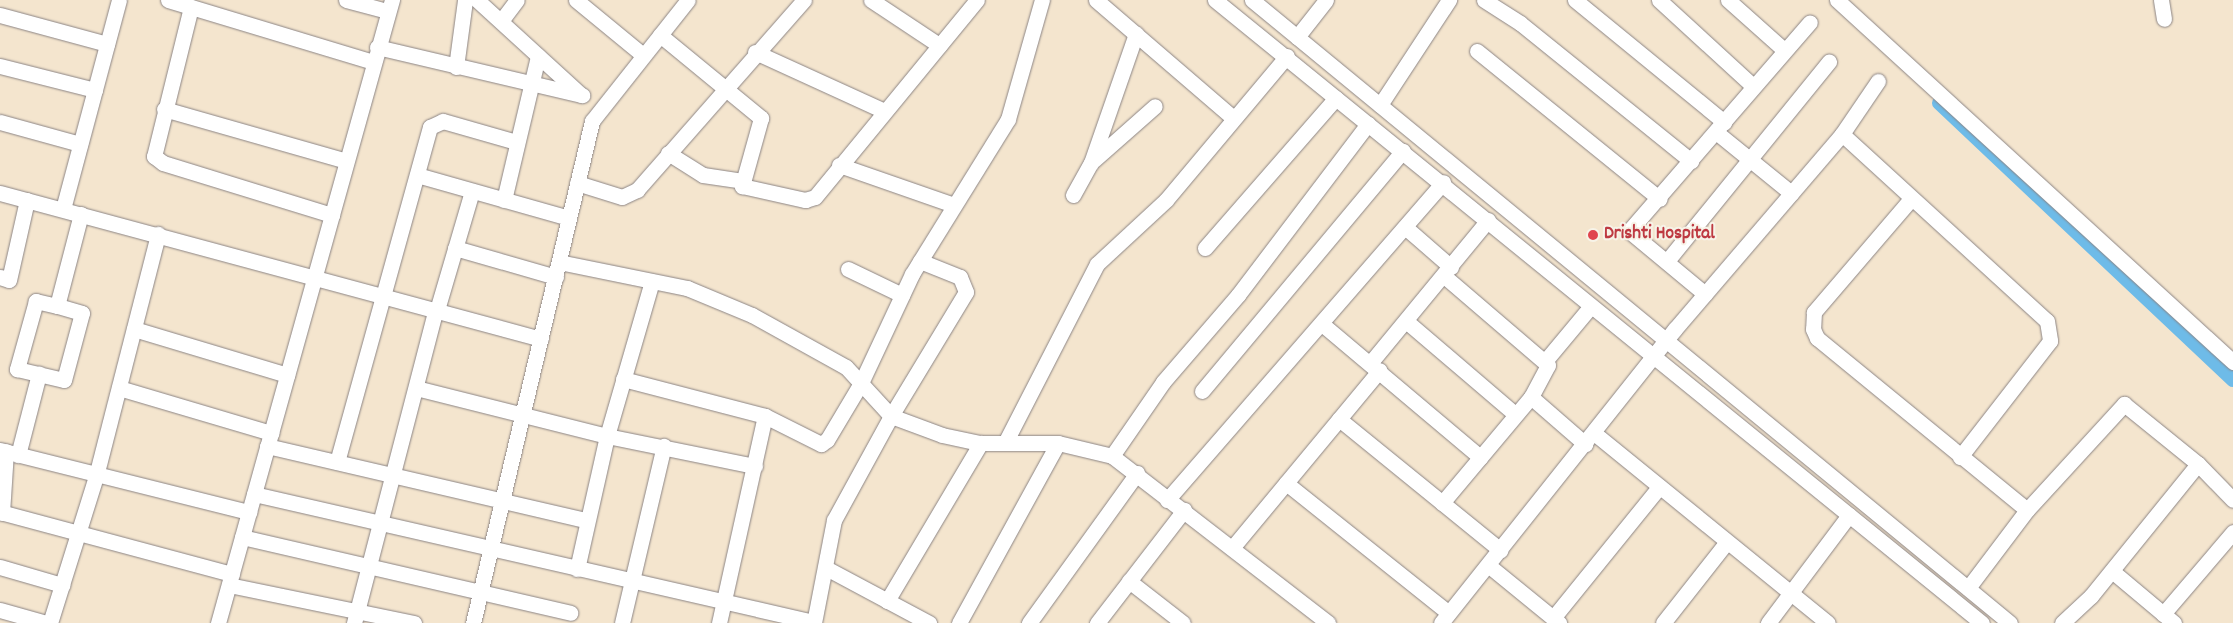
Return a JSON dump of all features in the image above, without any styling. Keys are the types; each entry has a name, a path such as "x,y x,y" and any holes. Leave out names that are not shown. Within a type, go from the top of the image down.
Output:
{"street":[{"path":"62,209 119,0"},
{"path":"168,0 375,55 456,67 531,86 582,95"},
{"path":"218,623 389,6 346,0"},
{"path":"456,67 464,0"},
{"path":"477,0 582,95 600,106"},
{"path":"501,21 518,0"},
{"path":"576,0 643,55"},
{"path":"577,183 622,197 630,195 755,52 804,0"},
{"path":"660,35 758,112 762,123 742,186 752,192 810,199 882,110 977,0"},
{"path":"624,380 765,416 821,444 827,440 861,383 920,261 1008,119 1042,0"},
{"path":"1096,0 1234,118"},
{"path":"1215,0 1443,182 1591,306 1849,516 1964,617 1982,623"},
{"path":"1252,0 2010,623"},
{"path":"1297,37 1326,0"},
{"path":"1380,105 1449,0"},
{"path":"1484,0 1520,23 1691,161"},
{"path":"1576,0 1720,127 1749,159 1791,193"},
{"path":"1659,0 1754,86"},
{"path":"1728,0 1783,50"},
{"path":"1837,0 2233,362"},
{"path":"2161,0 2164,19"},
{"path":"881,2 939,45"},
{"path":"472,623 558,270 592,121 600,106 660,35 678,3"},
{"path":"191,7 153,150 158,160 332,215"},
{"path":"0,15 107,44"},
{"path":"1705,294 1629,231 1660,199 1783,50 1810,22"},
{"path":"1073,195 1091,162 1136,34"},
{"path":"1477,51 1660,199"},
{"path":"755,52 882,110"},
{"path":"504,200 516,142 538,56"},
{"path":"1006,441 1097,264 1166,200 1287,56"},
{"path":"1667,261 1830,62"},
{"path":"0,66 94,90"},
{"path":"1286,483 1445,618 1590,439 1666,340 1842,134 1878,81"},
{"path":"1205,248 1336,98"},
{"path":"1091,162 1154,106"},
{"path":"164,109 346,161"},
{"path":"0,122 80,144"},
{"path":"337,462 382,294 434,122 516,142"},
{"path":"1112,456 1163,382 1238,295 1368,124"},
{"path":"1842,134 1910,200 2044,313 2051,332 2050,341 1960,457"},
{"path":"1202,391 1403,151"},
{"path":"668,153 703,175 743,181"},
{"path":"839,165 954,205"},
{"path":"417,175 570,218"},
{"path":"1167,500 1322,324 1443,182"},
{"path":"356,617 436,310 472,191"},
{"path":"0,193 316,275 541,339"},
{"path":"0,277 9,280 27,200"},
{"path":"1910,200 1814,312 1813,328 1817,338 2027,510"},
{"path":"57,306 81,214"},
{"path":"1232,548 1339,418 1406,321 1488,220"},
{"path":"1405,227 1448,271 1546,360 1547,374 1442,503"},
{"path":"0,610 48,623 62,585 96,476 158,234"},
{"path":"455,248 558,270 652,281 686,288 752,315 846,367 891,416 942,435 981,443 1006,441 1058,443 1112,456 1328,623"},
{"path":"254,494 814,623 834,520 891,416 966,292 960,277 920,261"},
{"path":"848,269 902,295"},
{"path":"577,569 585,520 652,281"},
{"path":"36,302 57,306 82,313 64,380 17,369 36,302"},
{"path":"1546,360 1591,306"},
{"path":"1406,321 1515,414"},
{"path":"1322,324 1375,366 1480,457"},
{"path":"134,329 288,376"},
{"path":"39,374 8,452 1,513 78,533 356,617 414,623"},
{"path":"119,388 337,462 585,520"},
{"path":"416,388 523,413 607,436 664,446 754,466"},
{"path":"1530,397 1659,487 1790,595 1828,623"},
{"path":"1968,588 2027,510 2124,404 2198,464 2233,500"},
{"path":"719,623 765,416"},
{"path":"1339,418 1500,550"},
{"path":"887,600 981,443"},
{"path":"958,623 1058,443"},
{"path":"622,623 630,580 664,446"},
{"path":"8,452 96,476 249,512"},
{"path":"2062,623 2112,571 2198,464"},
{"path":"1029,623 1137,474"},
{"path":"1488,565 1556,620 1659,487"},
{"path":"1097,623 1184,510"},
{"path":"1768,623 1849,516"},
{"path":"2112,571 2168,618 2233,532"},
{"path":"242,537 570,613"},
{"path":"1663,623 1726,543"},
{"path":"0,567 62,585"},
{"path":"826,568 929,623"},
{"path":"1129,581 1183,623"},
{"path":"1964,617 1980,598"}],"waterway":[{"path":"1939,103 2233,380"}],"place":[{"name":"Drishti Hospital","path":"1593,235"}]}
